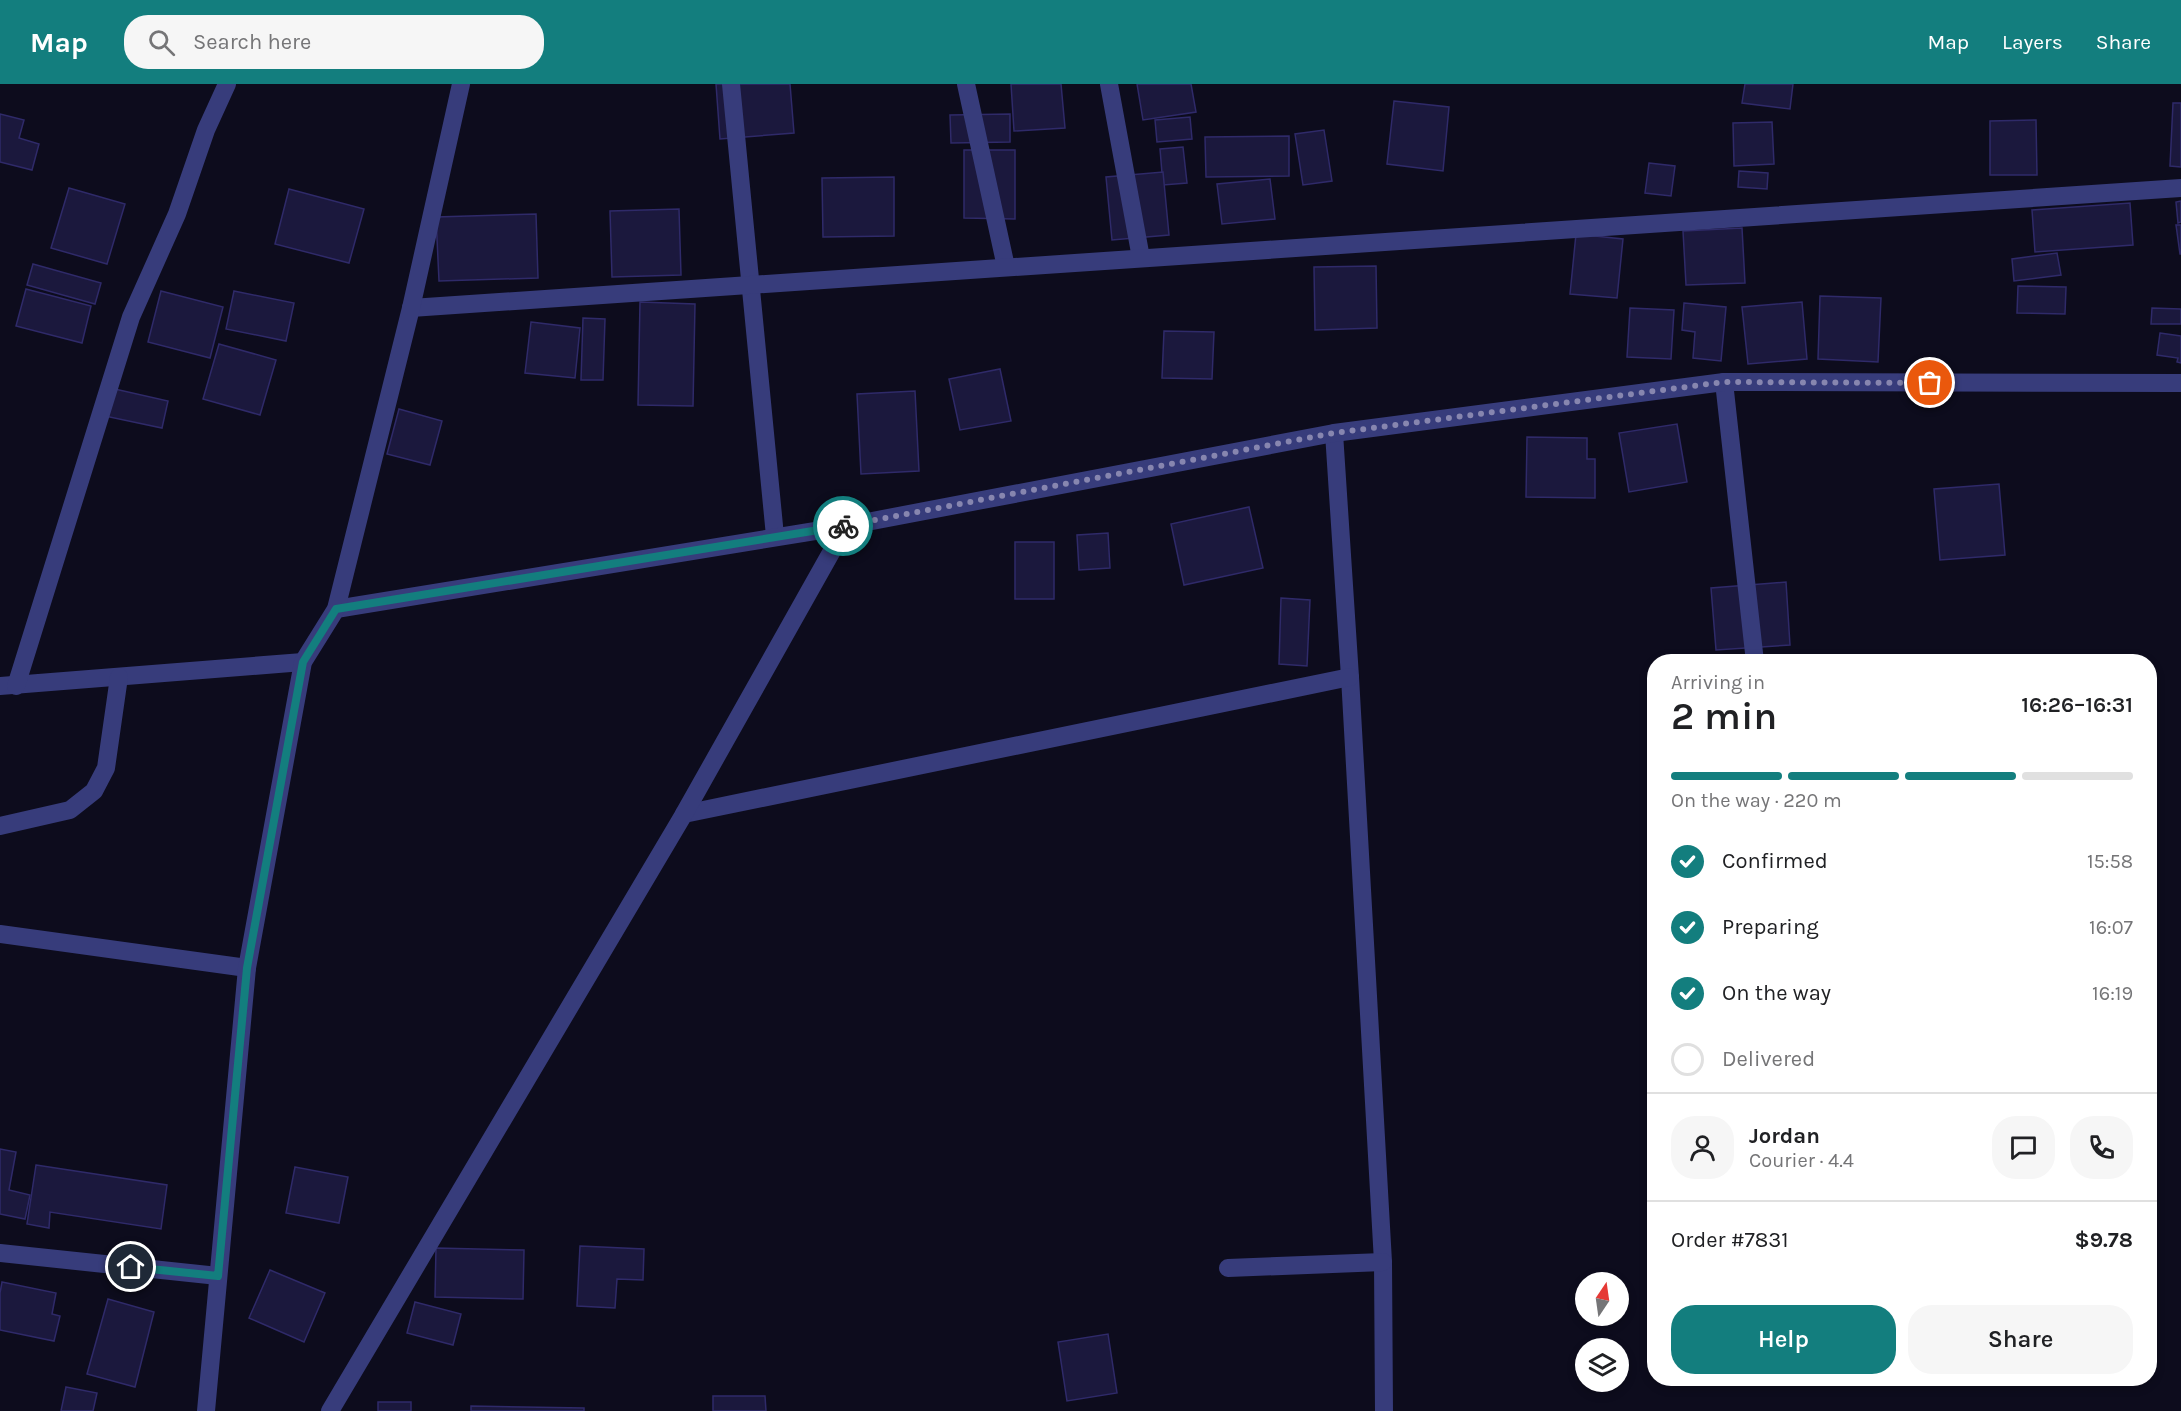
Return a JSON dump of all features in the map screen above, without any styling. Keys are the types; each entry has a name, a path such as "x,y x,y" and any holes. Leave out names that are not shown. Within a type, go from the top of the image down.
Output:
{"street":[{"path":"227,84 206,130 177,214 131,317 8,686 303,662"},
{"path":"206,1411 247,968 303,662 336,609 411,308 461,84"},
{"path":"731,84 775,536"},
{"path":"966,84 1006,267"},
{"path":"1109,84 1141,258"},
{"path":"411,308 2181,188"},
{"path":"336,609 846,526 1334,433 1724,382 2181,383"},
{"path":"1724,382 1754,654"},
{"path":"1334,433 1383,1262 1384,1411"},
{"path":"330,1411 684,814 846,526"},
{"path":"1,830 70,810 94,791 106,768 119,677"},
{"path":"684,814 1350,677"},
{"path":"0,934 247,968"},
{"path":"0,1253 218,1276"},
{"path":"1228,1268 1383,1262"}],"building":[{"path":"716,84 790,84 794,133 720,139"},
{"path":"1011,84 1061,84 1065,128 1014,131"},
{"path":"1137,84 1191,84 1196,112 1143,120"},
{"path":"1745,84 1793,84 1790,109 1742,103"},
{"path":"1394,101 1449,107 1443,171 1387,164"},
{"path":"2173,103 2181,103 2181,167 2170,166"},
{"path":"0,114 24,120 19,138 39,144 32,170 0,162"},
{"path":"1010,114 1010,142 951,143 950,115"},
{"path":"1190,117 1192,139 1157,142 1155,120"},
{"path":"2036,120 2037,175 1990,175 1990,121"},
{"path":"1772,122 1774,164 1734,166 1733,123"},
{"path":"1324,130 1332,181 1303,185 1295,134"},
{"path":"1289,136 1289,176 1206,177 1205,137"},
{"path":"1183,147 1187,183 1163,185 1160,149"},
{"path":"964,150 1015,150 1015,219 964,218"},
{"path":"1649,163 1675,166 1671,196 1645,193"},
{"path":"1739,171 1768,173 1767,189 1738,187"},
{"path":"1163,172 1169,235 1112,240 1106,177"},
{"path":"894,177 894,236 823,237 822,178"},
{"path":"1270,179 1275,219 1222,224 1217,184"},
{"path":"69,188 125,204 107,264 51,248"},
{"path":"289,189 364,209 349,263 275,244"},
{"path":"2181,201 2181,222 2178,223 2176,202"},
{"path":"2130,203 2133,245 2035,252 2032,210"},
{"path":"679,209 681,275 612,277 610,211"},
{"path":"536,214 538,278 439,281 436,217"},
{"path":"2176,225 2181,225 2181,254 2180,254"},
{"path":"1742,228 1745,283 1686,285 1683,231"},
{"path":"1576,234 1623,239 1617,298 1570,294"},
{"path":"2057,253 2061,275 2014,281 2012,259"},
{"path":"33,264 101,283 95,304 27,285"},
{"path":"1376,266 1377,328 1315,330 1314,267"},
{"path":"2018,286 2066,287 2065,314 2017,313"},
{"path":"26,289 91,306 82,343 16,326"},
{"path":"161,291 223,307 210,358 148,342"},
{"path":"234,291 294,303 286,341 226,329"},
{"path":"1820,296 1881,298 1878,362 1818,359"},
{"path":"640,302 695,304 693,406 638,405"},
{"path":"1802,302 1807,359 1748,364 1742,307"},
{"path":"1684,303 1726,307 1721,361 1693,358 1695,332 1682,330"},
{"path":"1630,308 1674,310 1671,359 1627,357"},
{"path":"2152,308 2181,309 2181,324 2151,324"},
{"path":"583,318 605,319 603,380 581,380"},
{"path":"531,322 580,328 575,378 525,373"},
{"path":"1164,331 1214,332 1212,379 1162,378"},
{"path":"2160,333 2181,336 2181,363 2177,362 2178,358 2157,355"},
{"path":"219,344 276,360 260,415 203,399"},
{"path":"1000,369 1011,421 960,430 949,379"},
{"path":"106,387 168,401 162,428 100,415"},
{"path":"915,391 919,471 861,474 857,394"},
{"path":"399,409 442,421 430,465 387,454"},
{"path":"1677,424 1687,482 1629,492 1619,433"},
{"path":"1527,437 1587,438 1587,459 1595,459 1595,498 1526,497"},
{"path":"1999,484 2005,555 1940,560 1934,489"},
{"path":"1249,507 1263,568 1184,585 1171,524"},
{"path":"1108,533 1110,568 1079,570 1077,535"},
{"path":"1015,542 1054,542 1054,599 1015,599"},
{"path":"1786,582 1790,645 1716,650 1711,588"},
{"path":"1281,598 1310,600 1307,666 1279,664"},
{"path":"0,1149 16,1152 9,1190 30,1195 25,1219 0,1214"},
{"path":"36,1165 167,1185 161,1229 50,1212 49,1228 27,1224"},
{"path":"295,1167 348,1177 339,1223 286,1213"},
{"path":"580,1246 644,1249 643,1280 617,1279 615,1308 577,1306"},
{"path":"436,1248 524,1250 523,1299 435,1297"},
{"path":"270,1270 325,1293 304,1342 249,1318"},
{"path":"2,1282 56,1293 52,1314 60,1316 54,1341 0,1330"},
{"path":"108,1299 154,1312 135,1387 87,1374"},
{"path":"415,1302 461,1314 453,1345 407,1333"},
{"path":"1108,1334 1117,1393 1067,1401 1058,1342"},
{"path":"66,1387 97,1393 93,1411 61,1411"},
{"path":"713,1396 765,1396 766,1411 713,1411"},
{"path":"378,1402 411,1402 411,1411 378,1411"},
{"path":"471,1406 584,1408 584,1411 471,1411"}],"way so far":[{"path":"843,526 1334,433 1724,382 1930,383"}],"route":[{"path":"131,1267 218,1276 247,968 303,662 336,609 843,526"}]}
